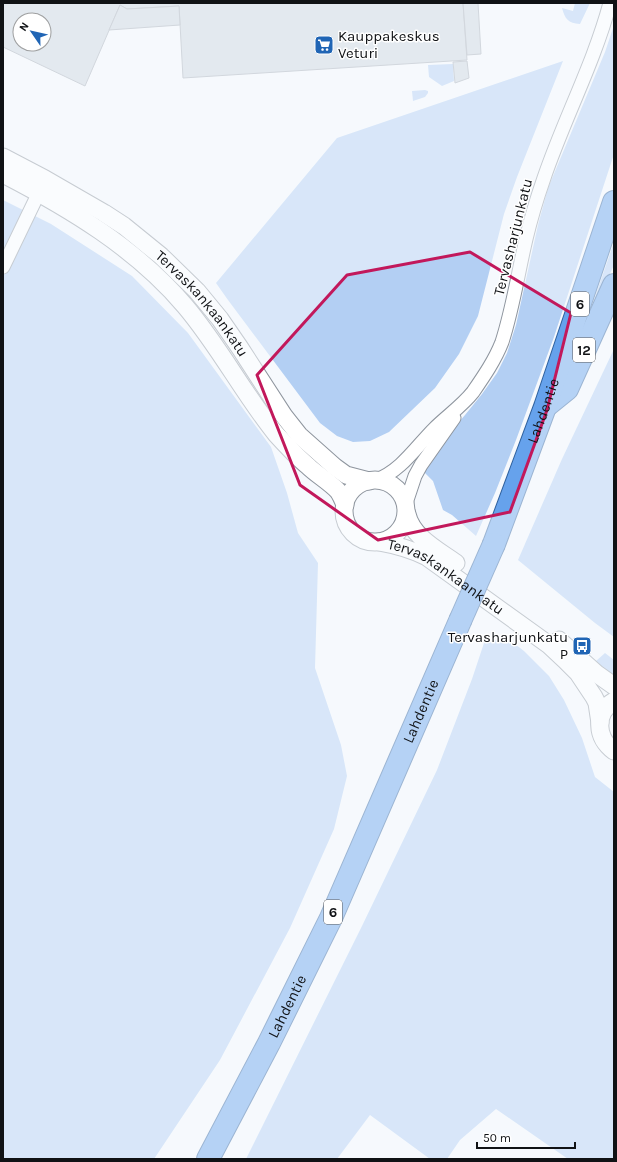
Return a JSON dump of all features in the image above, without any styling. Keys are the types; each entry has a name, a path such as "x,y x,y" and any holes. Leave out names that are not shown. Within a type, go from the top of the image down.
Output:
{"highway":[{"name":"Lahdentie","path":"208,1159 269,1044 331,918 494,544 545,407 614,202"},
{"name":"12","path":"545,407 566,389 614,285"}],"street":[{"name":"Tervasharjunkatu","path":"372,480 390,474 401,465 435,428 472,393 493,362 508,322 535,205 545,175 598,41 610,3"},
{"name":"Tervaskankaankatu","path":"3,157 91,225 121,246 166,285 186,307 226,361 264,418 287,446 307,466 338,491 345,504"},
{"name":"Tervaskankaankatu","path":"3,174 42,186 98,210 124,226 161,256 197,291 220,319 284,416 299,435 346,475 372,480"},
{"path":"3,267 42,186"},
{"name":"Tervasharjunkatu","path":"406,508 415,476 461,405"},
{"path":"372,480 383,480 393,485 401,492 406,508 404,524 397,533 388,539 379,542 368,541 358,537 350,529 345,520 344,510 346,499 352,490 362,483 372,480"},
{"name":"Tervaskankaankatu","path":"406,508 408,521 411,527 422,539 547,630 574,652 597,674 614,686"},
{"name":"Tervaskankaankatu","path":"379,542 395,544 427,558 449,572 549,645 578,673 594,697 597,703 600,732 608,747 614,751"},
{"path":"600,724 601,716 605,709 614,701"}],"highlighted area":[{"path":"470,252 571,313 547,410 510,512 378,540 300,485 257,375 347,275"}],"shaded area":[{"path":"575,3 590,3 580,24 573,23 568,20 564,15 562,8 573,11"},
{"path":"614,25 614,154 554,337 516,440 476,536 452,515 443,510 433,481 423,471 442,441 482,394 497,373 507,353 516,325 538,225 548,188 605,52"},
{"path":"563,61 504,214 478,316 459,354 435,388 389,432 370,441 353,442 337,436 320,423 216,283 337,138"},
{"path":"453,64 454,81 442,86 429,77 428,65"},
{"path":"412,91 428,91 428,93 425,97 413,101"},
{"path":"3,200 51,224 132,276 188,333 271,447 287,493 298,533 318,563 315,668 341,745 347,776 334,829 290,928 220,1060 154,1159 3,1159"},
{"path":"614,242 614,265 596,304 593,303"},
{"path":"614,349 614,637 518,560 562,459"},
{"path":"485,640 511,641 524,651 549,676 564,700 582,738 595,777 614,792 614,1159 568,1159 496,1109 460,1140 447,1159 430,1159 370,1115 337,1159 246,1159 362,926 437,770 472,679"},
{"path":"605,653 614,660 614,681 603,671 596,661"}],"building":[{"name":"Kauppakeskus Veturi","path":"3,3 463,3 467,60 183,78 179,6 127,9 120,5 85,86 14,52 52,52 52,12 12,12 12,51 3,47"},
{"path":"463,3 478,3 481,54 467,55"},
{"path":"120,5 127,9 179,6 180,25 109,30"},
{"path":"467,61 469,78 455,83 453,62"}],"place":[{"name":"Kauppakeskus Veturi","path":"324,45"},
{"name":"Tervasharjunkatu P","path":"582,646"}]}
